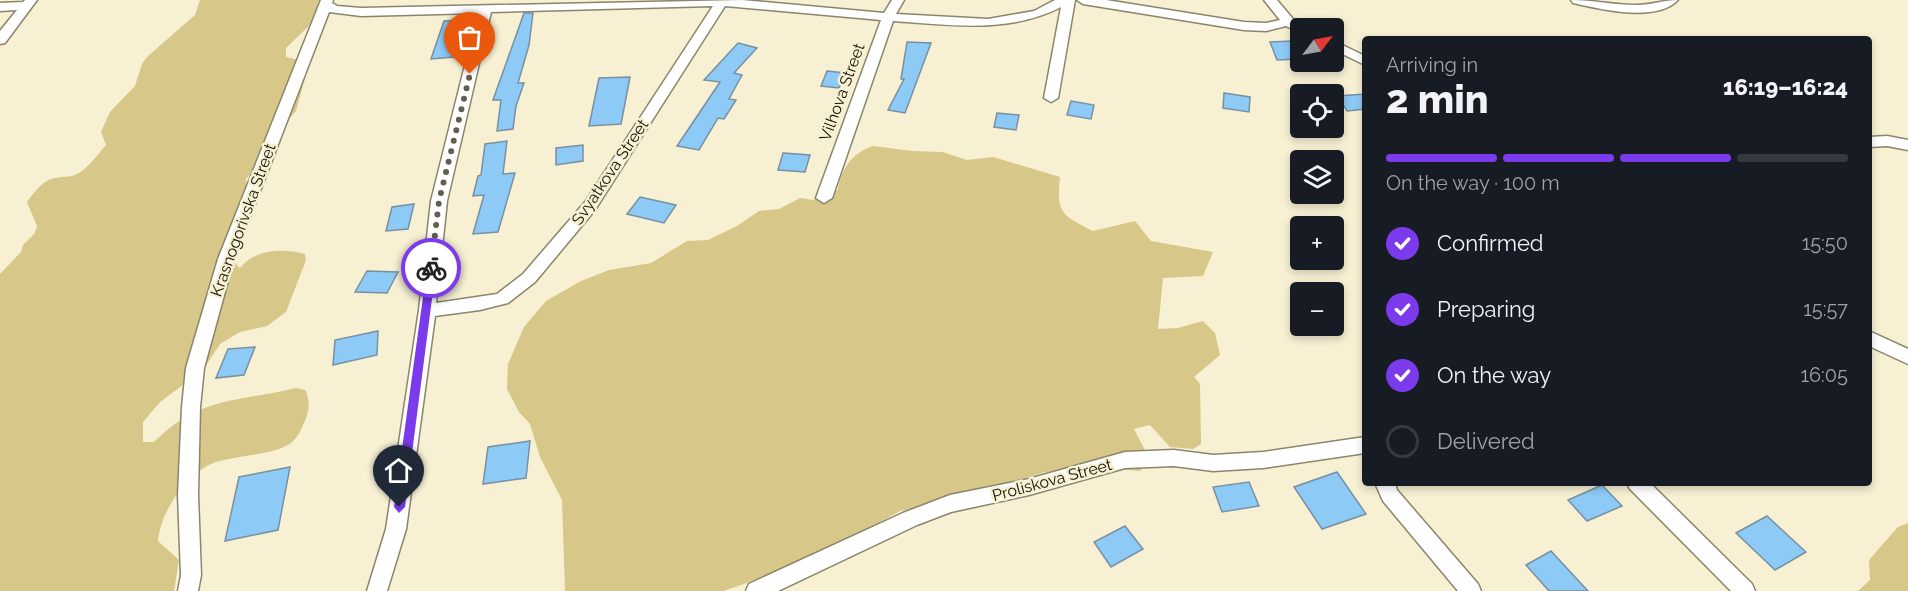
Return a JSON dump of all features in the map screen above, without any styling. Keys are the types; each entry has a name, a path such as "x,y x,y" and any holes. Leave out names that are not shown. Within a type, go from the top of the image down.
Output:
{"street":[{"name":"Vilhova Street","path":"824,198 888,17 898,0"},
{"path":"326,2 334,10 361,12 722,1 888,17 988,23 1038,14 1067,0"},
{"path":"1051,98 1067,0"},
{"path":"1083,0 1244,26 1266,27 1288,22 1270,0"},
{"path":"1577,0 1643,9 1661,8 1672,0"},
{"path":"1628,0 1643,9"},
{"name":"Svyatkova Street","path":"427,310 502,299 529,278 590,206 722,1"},
{"name":"Krasnogorivska Street","path":"188,591 191,575 188,495 191,407 195,368 226,259 326,2"},
{"path":"0,7 29,3"},
{"path":"0,40 29,3"},
{"path":"377,591 396,530 427,310 439,201 485,10"},
{"path":"1344,50 1362,59"},
{"path":"1872,142 1887,141 1908,145"},
{"path":"1872,339 1908,357"},
{"name":"Proliskova Street","path":"756,591 810,568 910,519 950,504 1029,487 1125,460 1174,458 1213,463 1263,460 1362,445"},
{"path":"1386,486 1390,495 1471,591"},
{"path":"1640,486 1744,591"}],"shaded area":[{"path":"200,0 319,0 312,23 286,48 286,57 307,62 308,67 296,111 273,138 261,160 246,179 248,205 235,263 240,268 253,257 279,251 305,254 306,260 286,312 267,326 240,332 220,344 203,370 160,402 143,422 143,442 154,442 171,427 204,408 296,388 305,390 307,394 309,403 307,416 298,435 287,446 265,453 216,462 198,472 181,488 163,520 158,541 179,560 174,591 0,591 0,274 35,233 37,226 27,202 47,181 76,175 83,170 106,145 101,132 110,112 135,86 142,64 147,57 195,15"},
{"path":"873,146 942,152 967,160 993,157 1060,177 1059,199 1063,212 1093,231 1135,221 1151,241 1213,252 1203,276 1163,278 1158,329 1178,328 1203,321 1215,333 1220,355 1194,377 1200,384 1201,444 1193,449 1170,447 1150,425 1134,429 1149,458 1140,471 1093,467 1045,472 960,500 900,511 814,559 724,591 565,591 562,500 540,457 530,424 519,412 507,389 508,364 524,327 546,301 581,281 609,270 651,263 687,241 708,240 737,226 759,211 779,209 800,198 813,200 838,190 842,175 853,157"},
{"path":"1908,523 1908,591 1858,591 1870,580 1869,560 1898,527"}],"building":[{"path":"524,13 533,13 529,45 518,83 524,83 516,106 513,129 497,131 501,100 493,100"},
{"path":"466,20 454,57 431,59 444,21"},
{"path":"1290,41 1290,59 1277,60 1270,42"},
{"path":"907,42 931,43 905,113 888,110 904,79 901,79"},
{"path":"738,43 757,48 734,73 742,75 729,99 736,100 724,119 718,118 699,150 677,146 720,82 704,80"},
{"path":"827,71 845,73 839,88 821,86"},
{"path":"630,77 621,124 589,126 599,78"},
{"path":"1224,93 1250,97 1249,112 1223,108"},
{"path":"1362,94 1362,109 1347,111 1344,106 1344,96"},
{"path":"1071,101 1094,105 1091,119 1067,115"},
{"path":"997,113 1019,115 1016,130 994,127"},
{"path":"507,141 503,174 515,173 498,232 473,234 484,195 473,196 478,176 481,175 485,144"},
{"path":"583,145 583,161 556,165 556,148"},
{"path":"783,153 810,155 805,172 778,170"},
{"path":"640,197 676,205 664,223 627,214"},
{"path":"414,204 408,229 386,231 392,207"},
{"path":"367,271 398,272 387,293 355,292"},
{"path":"378,331 377,355 333,365 335,340"},
{"path":"255,347 244,375 216,378 228,349"},
{"path":"530,441 526,478 483,484 488,447"},
{"path":"290,467 278,530 225,541 239,477"},
{"path":"1337,472 1366,514 1322,529 1294,487"},
{"path":"1249,482 1259,506 1222,512 1213,487"},
{"path":"1603,486 1622,506 1587,521 1568,500"},
{"path":"1767,516 1806,552 1775,570 1736,533"},
{"path":"1125,526 1143,549 1111,567 1094,542"},
{"path":"1551,551 1588,591 1549,591 1526,565"}],"way so far":[{"path":"431,268 439,201 470,74"}],"route":[{"path":"399,507 431,268"}]}
